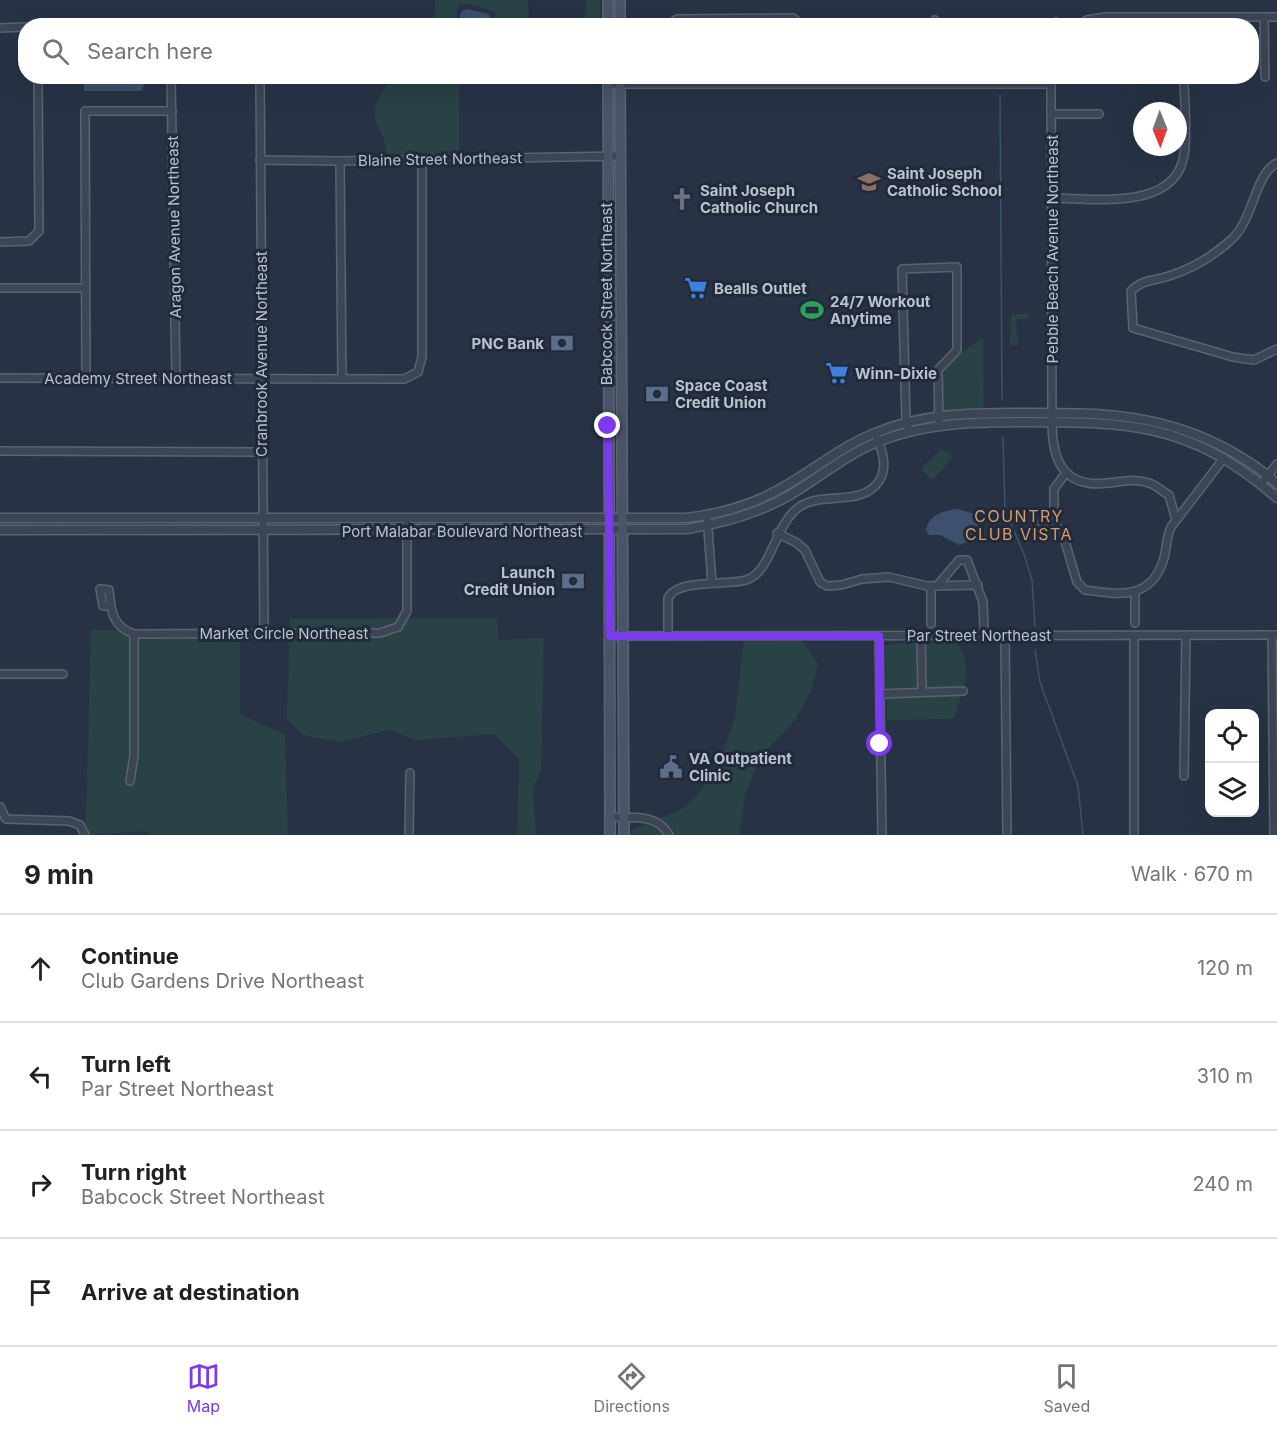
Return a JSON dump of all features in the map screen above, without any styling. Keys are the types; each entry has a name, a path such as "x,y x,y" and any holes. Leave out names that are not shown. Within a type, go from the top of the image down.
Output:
{"main road":[{"path":"608,0 608,18"},
{"path":"620,0 620,18"},
{"name":"Babcock Street Northeast","path":"608,84 610,835"},
{"name":"Babcock Street Northeast","path":"620,84 624,835"}],"street":[{"path":"1264,17 1265,77"},
{"path":"1099,18 1277,17"},
{"path":"0,28 18,27"},
{"path":"0,242 29,241 39,231 38,84"},
{"name":"Aragon Avenue Northeast","path":"171,84 176,377"},
{"name":"Cranbrook Avenue Northeast","path":"260,84 264,632"},
{"path":"657,84 694,84"},
{"name":"Pebble Beach Avenue Northeast","path":"1051,84 1052,417 1055,455 1065,474"},
{"path":"1052,198 1134,198 1149,195 1167,184 1178,171 1184,157 1184,84"},
{"path":"86,378 85,111 172,111"},
{"path":"1052,114 1099,114"},
{"name":"Blaine Street Northeast","path":"260,160 340,161 621,156"},
{"name":"Academy Street Northeast","path":"0,378 404,379 418,372 422,357 422,160"},
{"path":"340,161 342,379"},
{"path":"1277,163 1263,175 1252,208 1234,236 1199,265 1168,276 1141,282 1131,291 1133,328 1233,357 1254,360 1277,349"},
{"path":"909,432 906,421 902,269 957,267 957,350 938,370 939,425"},
{"path":"0,288 85,288"},
{"name":"Port Malabar Boulevard Northeast","path":"0,518 621,519 707,516 749,504 784,487 835,453 875,433 906,421 937,414 1052,417 1141,426 1185,439 1224,458 1277,498"},
{"name":"Port Malabar Boulevard Northeast","path":"0,530 669,531 708,525 752,513 788,496 838,462 879,442 909,432 939,425 1118,414 1166,423 1211,441 1276,482"},
{"path":"668,631 670,593 679,588 734,582 752,577 763,567 777,533 789,515 805,504 820,499 859,495 875,486 883,473 884,463 875,433"},
{"path":"0,451 262,452"},
{"path":"1176,520 1169,495 1149,483 1116,480 1089,484 1065,474 1053,489 1054,522 1064,538 1077,582 1085,590 1135,594 1153,581 1165,555 1166,538 1176,520 1224,458"},
{"path":"1265,487 1268,475 1277,464"},
{"path":"1265,487 1276,482"},
{"path":"707,516 712,583"},
{"path":"109,519 109,531"},
{"name":"Market Circle Northeast","path":"134,634 380,633 398,627 407,611 407,519"},
{"path":"777,533 797,543 805,550 825,585 833,587 862,579 889,577 934,586 978,585"},
{"path":"931,624 934,586 963,559 970,564 978,585 983,602 984,628"},
{"path":"1135,594 1135,623"},
{"path":"110,606 113,619 120,628 134,634 134,756 130,781"},
{"path":"1005,635 1007,835"},
{"path":"1134,635 1134,835"},
{"path":"1184,776 1186,635"},
{"path":"1274,635 1274,835"},
{"name":"Par Street Northeast","path":"610,636 1274,635"},
{"path":"879,636 882,835"},
{"path":"921,636 922,692"},
{"path":"0,674 63,674"},
{"path":"880,694 963,691"},
{"path":"409,835 410,773"},
{"path":"0,807 6,819 69,821 80,825 85,835"},
{"path":"610,817 656,821 669,835"}],"green space":[{"path":"435,0 528,0 529,18 495,18 495,12 470,4 458,5 457,18 434,18"},
{"path":"586,0 600,0 600,18 585,18"},
{"path":"386,84 459,84 459,154 386,154 385,141 375,118 376,106"},
{"path":"1014,314 1029,314 1028,319 1016,319 1018,345 1010,345 1011,317"},
{"path":"983,338 984,409 940,411 942,384 948,367 961,353"},
{"path":"941,448 953,457 934,479 930,479 921,469"},
{"path":"497,618 498,640 544,638 541,771 533,787 536,835 518,835 519,759 494,734 416,740 390,730 338,742 303,735 287,718 290,619"},
{"path":"223,627 240,627 240,714 285,735 288,835 149,835 147,831 88,835 86,822 91,630 192,630 222,633"},
{"path":"744,639 802,640 818,664 811,691 795,720 761,756 745,794 739,835 630,835 630,831 682,809 697,796 717,767 735,719"},
{"path":"955,640 965,660 966,679 954,719 887,720 885,645"}],"water":[{"path":"466,9 489,14 490,18 460,18 461,12"},
{"path":"84,84 144,84 142,91 84,91"},
{"path":"957,509 975,514 985,535 959,545 940,535 929,535 926,531 927,526 933,518"},
{"path":"1039,519 1046,522 1049,529 1046,536 1039,539 1032,536 1029,529 1032,522"}],"waterway":[{"path":"1000,95 1002,400"},
{"path":"1003,437 1005,510 1024,554 1032,580 1035,626"},
{"path":"1035,650 1040,682 1078,786 1083,835"}],"place":[{"name":"Saint Joseph Catholic School","path":"869,182"},
{"name":"Saint Joseph Catholic Church","path":"682,199"},
{"name":"Bealls Outlet","path":"696,288"},
{"name":"24/7 Workout Anytime","path":"812,310"},
{"name":"PNC Bank","path":"562,343"},
{"name":"Winn-Dixie","path":"837,373"},
{"name":"Space Coast Credit Union","path":"657,394"},
{"name":"Launch Credit Union","path":"573,581"},
{"name":"VA Outpatient Clinic","path":"671,767"}],"district":[{"name":"COUNTRY CLUB VISTA","path":"1019,525"}],"route":[{"path":"608,426 610,636 879,636 880,744"}]}
